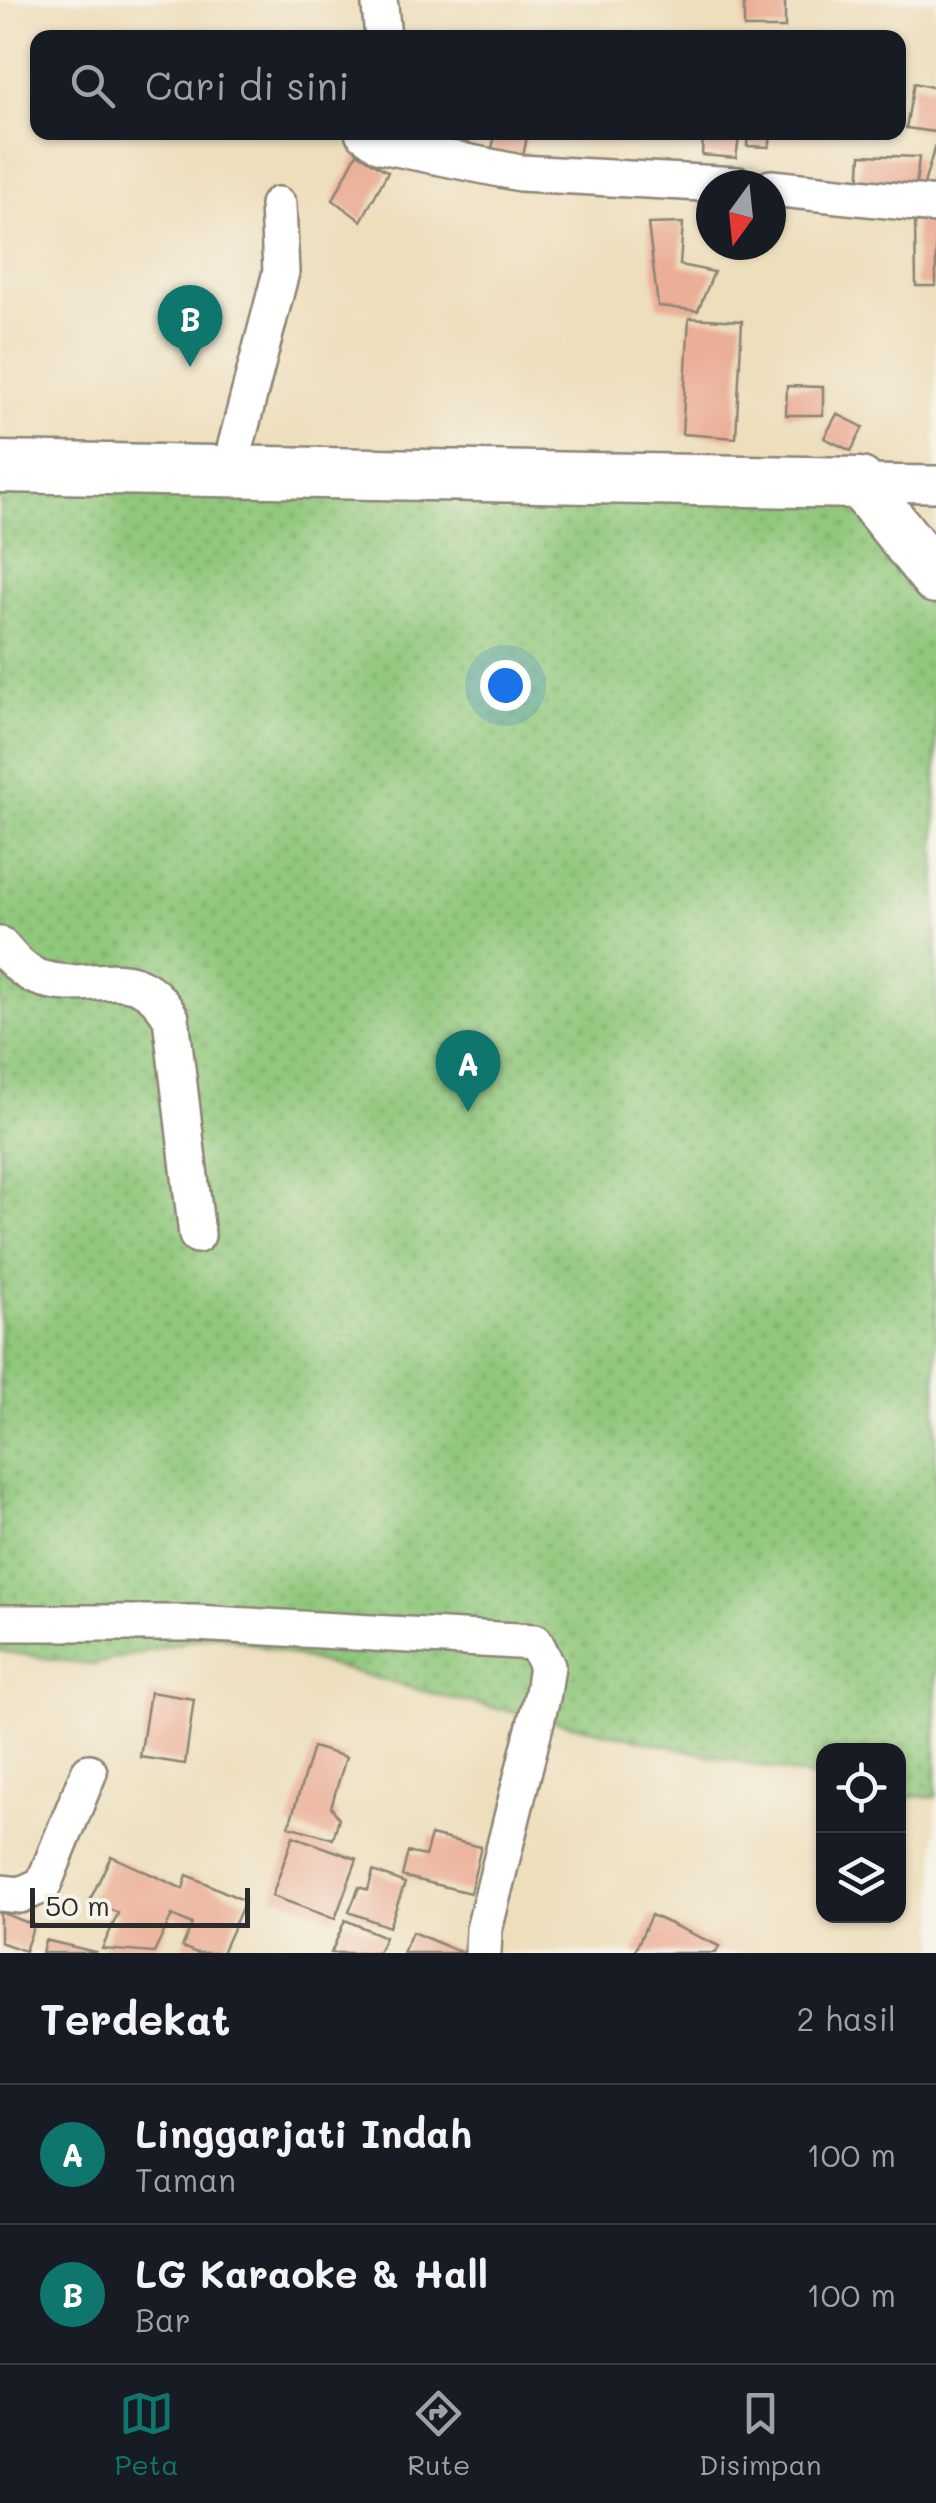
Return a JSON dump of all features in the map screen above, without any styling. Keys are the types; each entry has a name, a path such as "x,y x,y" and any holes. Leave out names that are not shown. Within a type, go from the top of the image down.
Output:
{"street":[{"path":"374,140 381,145 510,172 696,183"},
{"path":"786,190 936,205"},
{"path":"230,468 282,272 278,204"},
{"path":"0,467 230,468 936,484"},
{"path":"860,483 936,578"},
{"path":"0,945 22,969 41,979 125,979 164,1005 172,1018 197,1236"},
{"path":"0,1623 194,1623 535,1642 547,1666 543,1692 484,1930 482,1953"},
{"path":"0,1892 20,1896 43,1886 89,1772"}],"green space":[{"path":"0,474 841,481 936,590 936,1797 906,1796 906,1743 816,1743 816,1778 445,1697 216,1634 92,1665 0,1651"}],"building":[{"path":"744,0 785,0 785,28 744,28"},
{"path":"914,83 936,88 935,132 906,128"},
{"path":"494,140 526,140 523,156 491,152"},
{"path":"703,140 739,140 736,158 702,155"},
{"path":"747,140 770,140 769,147 747,146"},
{"path":"936,146 936,187 924,184"},
{"path":"357,153 388,172 361,221 333,200"},
{"path":"861,155 919,157 915,194 859,188"},
{"path":"915,222 936,223 936,286 916,286"},
{"path":"683,223 680,265 714,272 698,311 658,306 648,224"},
{"path":"689,318 742,321 736,438 682,434"},
{"path":"787,386 823,387 823,415 786,415"},
{"path":"837,414 863,427 851,451 824,438"},
{"path":"150,1692 194,1699 185,1764 140,1757"},
{"path":"313,1747 346,1757 331,1807 339,1818 333,1839 289,1826"},
{"path":"431,1835 481,1847 470,1893 402,1876 408,1852 425,1856"},
{"path":"293,1836 357,1859 335,1919 272,1896"},
{"path":"111,1856 183,1889 187,1875 245,1901 222,1953 197,1953 182,1947 192,1924 172,1915 154,1953 102,1949 118,1913 90,1900"},
{"path":"373,1871 405,1883 389,1927 349,1912 359,1887 368,1890"},
{"path":"0,1912 34,1925 25,1951 0,1942"},
{"path":"651,1915 719,1946 716,1953 634,1953"},
{"path":"345,1920 385,1937 378,1953 331,1953"},
{"path":"412,1932 463,1953 403,1953"},
{"path":"45,1940 95,1952 42,1953"}],"place":[{"name":"LG Karaoke & Hall","path":"190,367"},
{"name":"Linggarjati Indah","path":"468,1112"}]}
